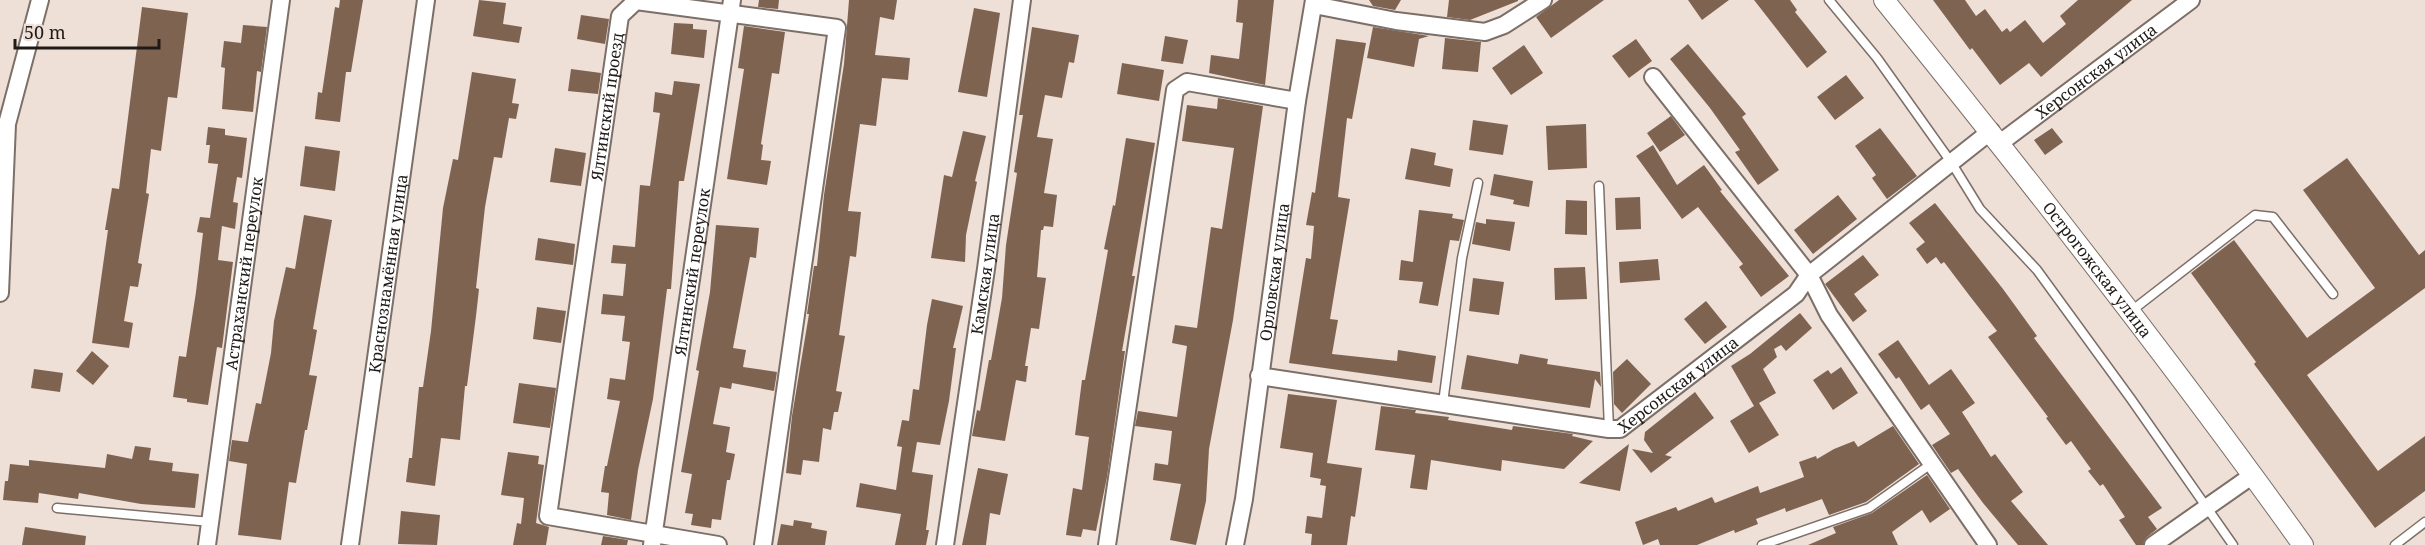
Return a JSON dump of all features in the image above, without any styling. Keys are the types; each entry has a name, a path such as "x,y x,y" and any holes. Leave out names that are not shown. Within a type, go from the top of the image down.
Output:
{"street":[{"path":"0,293 4,124 40,0"},
{"name":"Астраханский переулок","path":"207,545 281,0"},
{"name":"Краснознамённая улица","path":"350,545 426,0"},
{"name":"Камская улица","path":"945,545 986,269 1022,0"},
{"path":"1314,3 1396,21 1485,32 1504,25 1543,0"},
{"name":"Острогожская улица","path":"1884,0 1996,137 2253,475 2303,545"},
{"name":"Херсонская улица","path":"1259,376 1620,429 1796,294 1809,275 1952,162 1996,137 2191,0"},
{"name":"Ялтинский проезд","path":"718,545 653,539 548,516 620,16 636,1 731,6 837,28 763,545"},
{"name":"Орловская улица","path":"1236,545 1297,100 1314,3"},
{"name":"Ялтинский переулок","path":"653,539 731,6"},
{"path":"1653,77 1809,275 1829,315 1988,545"},
{"path":"1107,545 1175,90 1187,82 1297,100"},
{"path":"2153,545 2253,475"}],"lane":[{"path":"1828,0 1877,58 1952,162 1980,209 2044,279 2233,545"},
{"path":"1443,403 1462,258 1478,183"},
{"path":"1599,186 1609,429"},
{"path":"2129,312 2255,215 2273,217 2333,294"},
{"path":"1762,545 1869,508 1931,464"},
{"path":"57,508 211,522"},
{"path":"2395,545 2425,522"}],"building":[{"path":"340,0 363,0 351,72 346,72 340,122 315,119 318,92 322,93 335,7 339,8"},
{"path":"479,0 506,3 503,24 522,27 519,43 473,36"},
{"path":"759,0 779,0 778,9 758,7"},
{"path":"849,0 897,0 894,20 880,17 875,55 910,58 908,80 882,78 876,126 860,124 848,211 861,212 856,257 850,256 839,335 845,336 836,391 842,392 838,412 834,412 831,430 823,428 819,462 803,460 801,475 786,473 792,416 809,314 807,314 814,266 817,266 824,195 844,64"},
{"path":"1238,0 1274,0 1265,85 1209,73 1211,55 1239,59 1243,23 1236,22"},
{"path":"1369,0 1401,0 1395,10 1373,6"},
{"path":"1449,0 1518,1 1470,20 1447,17"},
{"path":"1559,0 1604,0 1551,38 1536,17"},
{"path":"1688,0 1729,0 1702,20"},
{"path":"1754,0 1790,0 1797,10 1795,12 1827,52 1807,68"},
{"path":"1933,0 1965,0 1976,16 1985,9 2002,32 2007,28 2010,32 2025,20 2043,43 2066,24 2060,16 2078,0 2132,0 2041,77 2029,63 2000,85 1972,48 1970,50"},
{"path":"142,7 188,13 177,98 168,97 161,151 151,149 146,193 149,194 138,263 142,264 138,287 130,286 124,321 133,323 129,348 92,343 112,188 119,189"},
{"path":"974,8 1000,13 987,97 958,92"},
{"path":"581,15 609,19 605,44 577,39"},
{"path":"674,23 693,24 693,29 707,30 704,58 671,54"},
{"path":"243,25 267,27 261,72 257,71 253,112 222,109 225,68 221,67 224,41 241,43"},
{"path":"744,26 785,32 779,74 772,73 761,144 763,145 761,160 771,161 767,185 727,179 744,69 738,68"},
{"path":"1032,27 1079,35 1074,63 1069,62 1062,98 1045,95 1037,137 1053,139 1044,193 1057,195 1053,227 1044,226 1041,230 1037,277 1046,278 1039,329 1031,328 1025,366 1028,366 1026,382 1016,380 1005,441 972,436 977,410 980,411 1002,298 1006,245 1017,173 1014,172 1023,115 1019,115"},
{"path":"1373,27 1429,36 1419,39 1414,67 1367,58"},
{"path":"1165,36 1188,40 1183,64 1161,61"},
{"path":"1445,38 1481,42 1478,72 1442,69"},
{"path":"1336,39 1366,43 1352,119 1347,118 1338,197 1350,199 1330,319 1338,320 1332,354 1397,361 1398,350 1436,356 1432,383 1289,363 1306,258 1311,259 1314,226 1306,225 1312,192 1315,193"},
{"path":"1636,39 1652,61 1629,78 1612,56"},
{"path":"1688,44 1746,114 1742,117 1779,170 1758,185 1735,152 1740,150 1710,108 1670,59"},
{"path":"1524,45 1543,73 1511,95 1492,68"},
{"path":"1122,63 1164,70 1159,101 1117,94"},
{"path":"571,69 601,73 598,94 568,91"},
{"path":"472,72 516,79 512,103 519,104 516,119 509,118 502,158 494,157 485,207 476,288 479,289 460,440 441,438 435,486 406,482 409,458 412,458 419,387 423,387 431,331 443,208 453,159 458,160"},
{"path":"1846,75 1864,98 1835,120 1817,97"},
{"path":"674,81 700,84 684,181 679,181 671,289 667,289 653,399 638,470 631,520 607,515 609,493 601,492 620,401 607,399 610,378 625,380 630,342 622,341 625,316 601,314 603,294 623,296 626,264 611,263 613,245 635,247 640,185 650,186 660,113 653,112 655,92 672,95"},
{"path":"1218,98 1263,106 1233,320 1209,449 1206,501 1196,545 1170,540 1181,484 1153,480 1155,463 1168,465 1172,431 1135,426 1138,411 1177,417 1187,346 1172,343 1175,325 1197,328 1211,227 1222,229 1234,148 1182,141 1187,105 1217,109"},
{"path":"1671,116 1685,135 1660,152 1647,133"},
{"path":"1473,120 1508,125 1503,155 1469,150"},
{"path":"1586,124 1587,168 1548,170 1546,126"},
{"path":"208,127 225,129 225,135 247,138 242,178 237,177 233,202 238,203 235,229 222,226 218,260 233,262 222,348 217,347 208,405 173,397 179,356 186,357 196,292 203,233 197,232 200,217 210,218 218,164 208,163 210,145 206,145"},
{"path":"1880,128 1917,176 1887,199 1872,178 1876,175 1855,146"},
{"path":"2052,128 2063,142 2045,155 2034,140"},
{"path":"963,131 986,136 975,181 977,182 966,235 965,262 931,258 944,175 952,177"},
{"path":"1126,138 1155,143 1132,276 1135,276 1122,351 1125,351 1107,477 1096,531 1083,529 1081,537 1066,535 1073,488 1082,490 1089,437 1075,435 1082,380 1085,380 1108,250 1104,249 1113,205 1115,206"},
{"path":"1653,145 1677,185 1704,165 1722,190 1720,191 1789,276 1761,297 1739,267 1743,264 1698,207 1682,219 1636,156"},
{"path":"305,146 340,151 335,191 300,186"},
{"path":"555,148 586,153 581,186 550,182"},
{"path":"1411,148 1436,153 1434,165 1453,169 1450,187 1405,179"},
{"path":"2347,158 2419,255 2425,250 2425,288 2307,375 2378,471 2425,436 2425,491 2375,528 2254,364 2256,362 2191,273 2234,240 2307,338 2375,288 2303,190"},
{"path":"1494,174 1533,181 1529,207 1513,204 1514,200 1490,195"},
{"path":"1838,195 1857,219 1813,254 1794,230"},
{"path":"1640,197 1641,229 1616,230 1615,198"},
{"path":"1566,200 1587,201 1587,235 1565,234"},
{"path":"1935,203 2003,289 2037,336 2034,338 2162,508 2148,517 2157,529 2147,537 2143,545 2136,545 2119,520 2125,517 2103,484 2100,486 2088,471 2091,469 2071,441 2066,445 2046,418 2048,417 1988,337 1997,331 1944,262 1941,264 1936,257 1927,264 1916,249 1925,242 1909,223"},
{"path":"1419,210 1453,214 1452,218 1464,220 1459,241 1450,240 1438,306 1419,303 1423,282 1399,280 1401,260 1413,262"},
{"path":"304,215 332,220 313,329 317,330 309,375 317,376 307,430 305,430 296,483 289,482 281,540 238,535 247,464 229,461 232,440 248,442 256,403 261,404 271,353 274,321 286,267 295,269"},
{"path":"1486,219 1515,222 1510,251 1472,244 1476,222 1486,224"},
{"path":"716,225 759,228 756,258 750,257 733,348 746,350 743,367 777,372 774,391 732,383 731,389 720,387 713,424 730,427 726,452 735,454 730,480 727,480 721,520 712,519 711,528 691,525 693,514 685,513 692,474 681,472 699,371 696,370 710,292"},
{"path":"538,238 575,244 573,265 535,260"},
{"path":"1863,255 1879,275 1854,294 1867,311 1853,322 1825,284"},
{"path":"1658,259 1660,280 1620,283 1619,262"},
{"path":"1585,267 1587,299 1555,300 1554,268"},
{"path":"1473,278 1504,282 1499,315 1469,311"},
{"path":"932,299 963,306 953,348 956,348 949,401 940,445 917,442 912,472 933,475 926,545 895,545 901,514 856,507 860,483 896,490 902,447 897,446 902,420 909,421 913,389 919,390"},
{"path":"1706,301 1727,327 1705,344 1684,319"},
{"path":"537,307 566,311 561,343 533,339"},
{"path":"1800,313 1812,328 1786,351 1781,345 1774,349 1777,357 1763,369 1776,393 1759,403 1779,435 1749,453 1730,421 1754,406 1731,366 1750,354"},
{"path":"1898,340 1929,385 1951,369 1975,403 1962,412 1991,457 1995,454 2023,492 2011,501 2048,545 2018,545 1958,469 1951,473 1932,445 1950,434 1929,404 1921,410 1899,377 1896,379 1878,354"},
{"path":"92,351 109,366 93,385 76,371"},
{"path":"1520,354 1548,359 1547,364 1600,372 1601,387 1595,379 1590,408 1461,389 1467,355 1518,364"},
{"path":"1627,359 1651,384 1622,413 1614,404 1613,372"},
{"path":"1841,367 1858,393 1833,410 1813,380 1828,370 1831,374"},
{"path":"34,369 63,373 60,392 31,388"},
{"path":"519,383 556,388 550,428 513,423"},
{"path":"1695,392 1714,418 1665,455 1672,457 1651,473 1632,449 1653,453 1644,440 1645,432"},
{"path":"1288,394 1337,400 1327,463 1362,468 1355,517 1351,516 1347,545 1311,545 1312,534 1305,533 1307,516 1322,518 1326,486 1320,485 1321,479 1310,477 1313,453 1280,448"},
{"path":"1381,406 1416,410 1415,413 1449,417 1448,420 1512,430 1513,426 1573,434 1572,436 1593,441 1564,469 1502,460 1501,471 1431,460 1427,490 1410,488 1415,455 1375,450"},
{"path":"1893,426 1919,464 1866,502 1829,515 1822,499 1786,512 1785,508 1756,519 1758,524 1735,533 1734,530 1697,545 1660,545 1658,539 1643,545 1635,522 1676,507 1678,511 1712,497 1715,503 1758,486 1760,493 1804,477 1799,462 1816,456 1817,459 1854,441 1858,447"},
{"path":"1629,444 1620,491 1579,483"},
{"path":"135,446 151,448 149,460 173,463 172,471 199,474 195,508 141,504 79,493 78,499 39,493 38,503 3,500 10,464 29,466 29,460 105,468 107,454 132,459"},
{"path":"508,452 539,456 538,464 544,465 536,523 549,527 546,545 513,545 517,523 521,524 524,498 501,495"},
{"path":"978,468 1008,474 1000,515 990,513 986,545 962,545"},
{"path":"1927,475 1950,509 1930,523 1922,510 1892,532 1898,545 1808,545 1836,533 1833,527 1872,513"},
{"path":"401,511 440,515 437,545 398,544"},
{"path":"794,520 812,523 811,528 827,531 825,545 777,545 781,524 793,526"},
{"path":"25,527 86,536 85,545 22,545"},
{"path":"603,536 628,540 627,545 601,545"}]}
